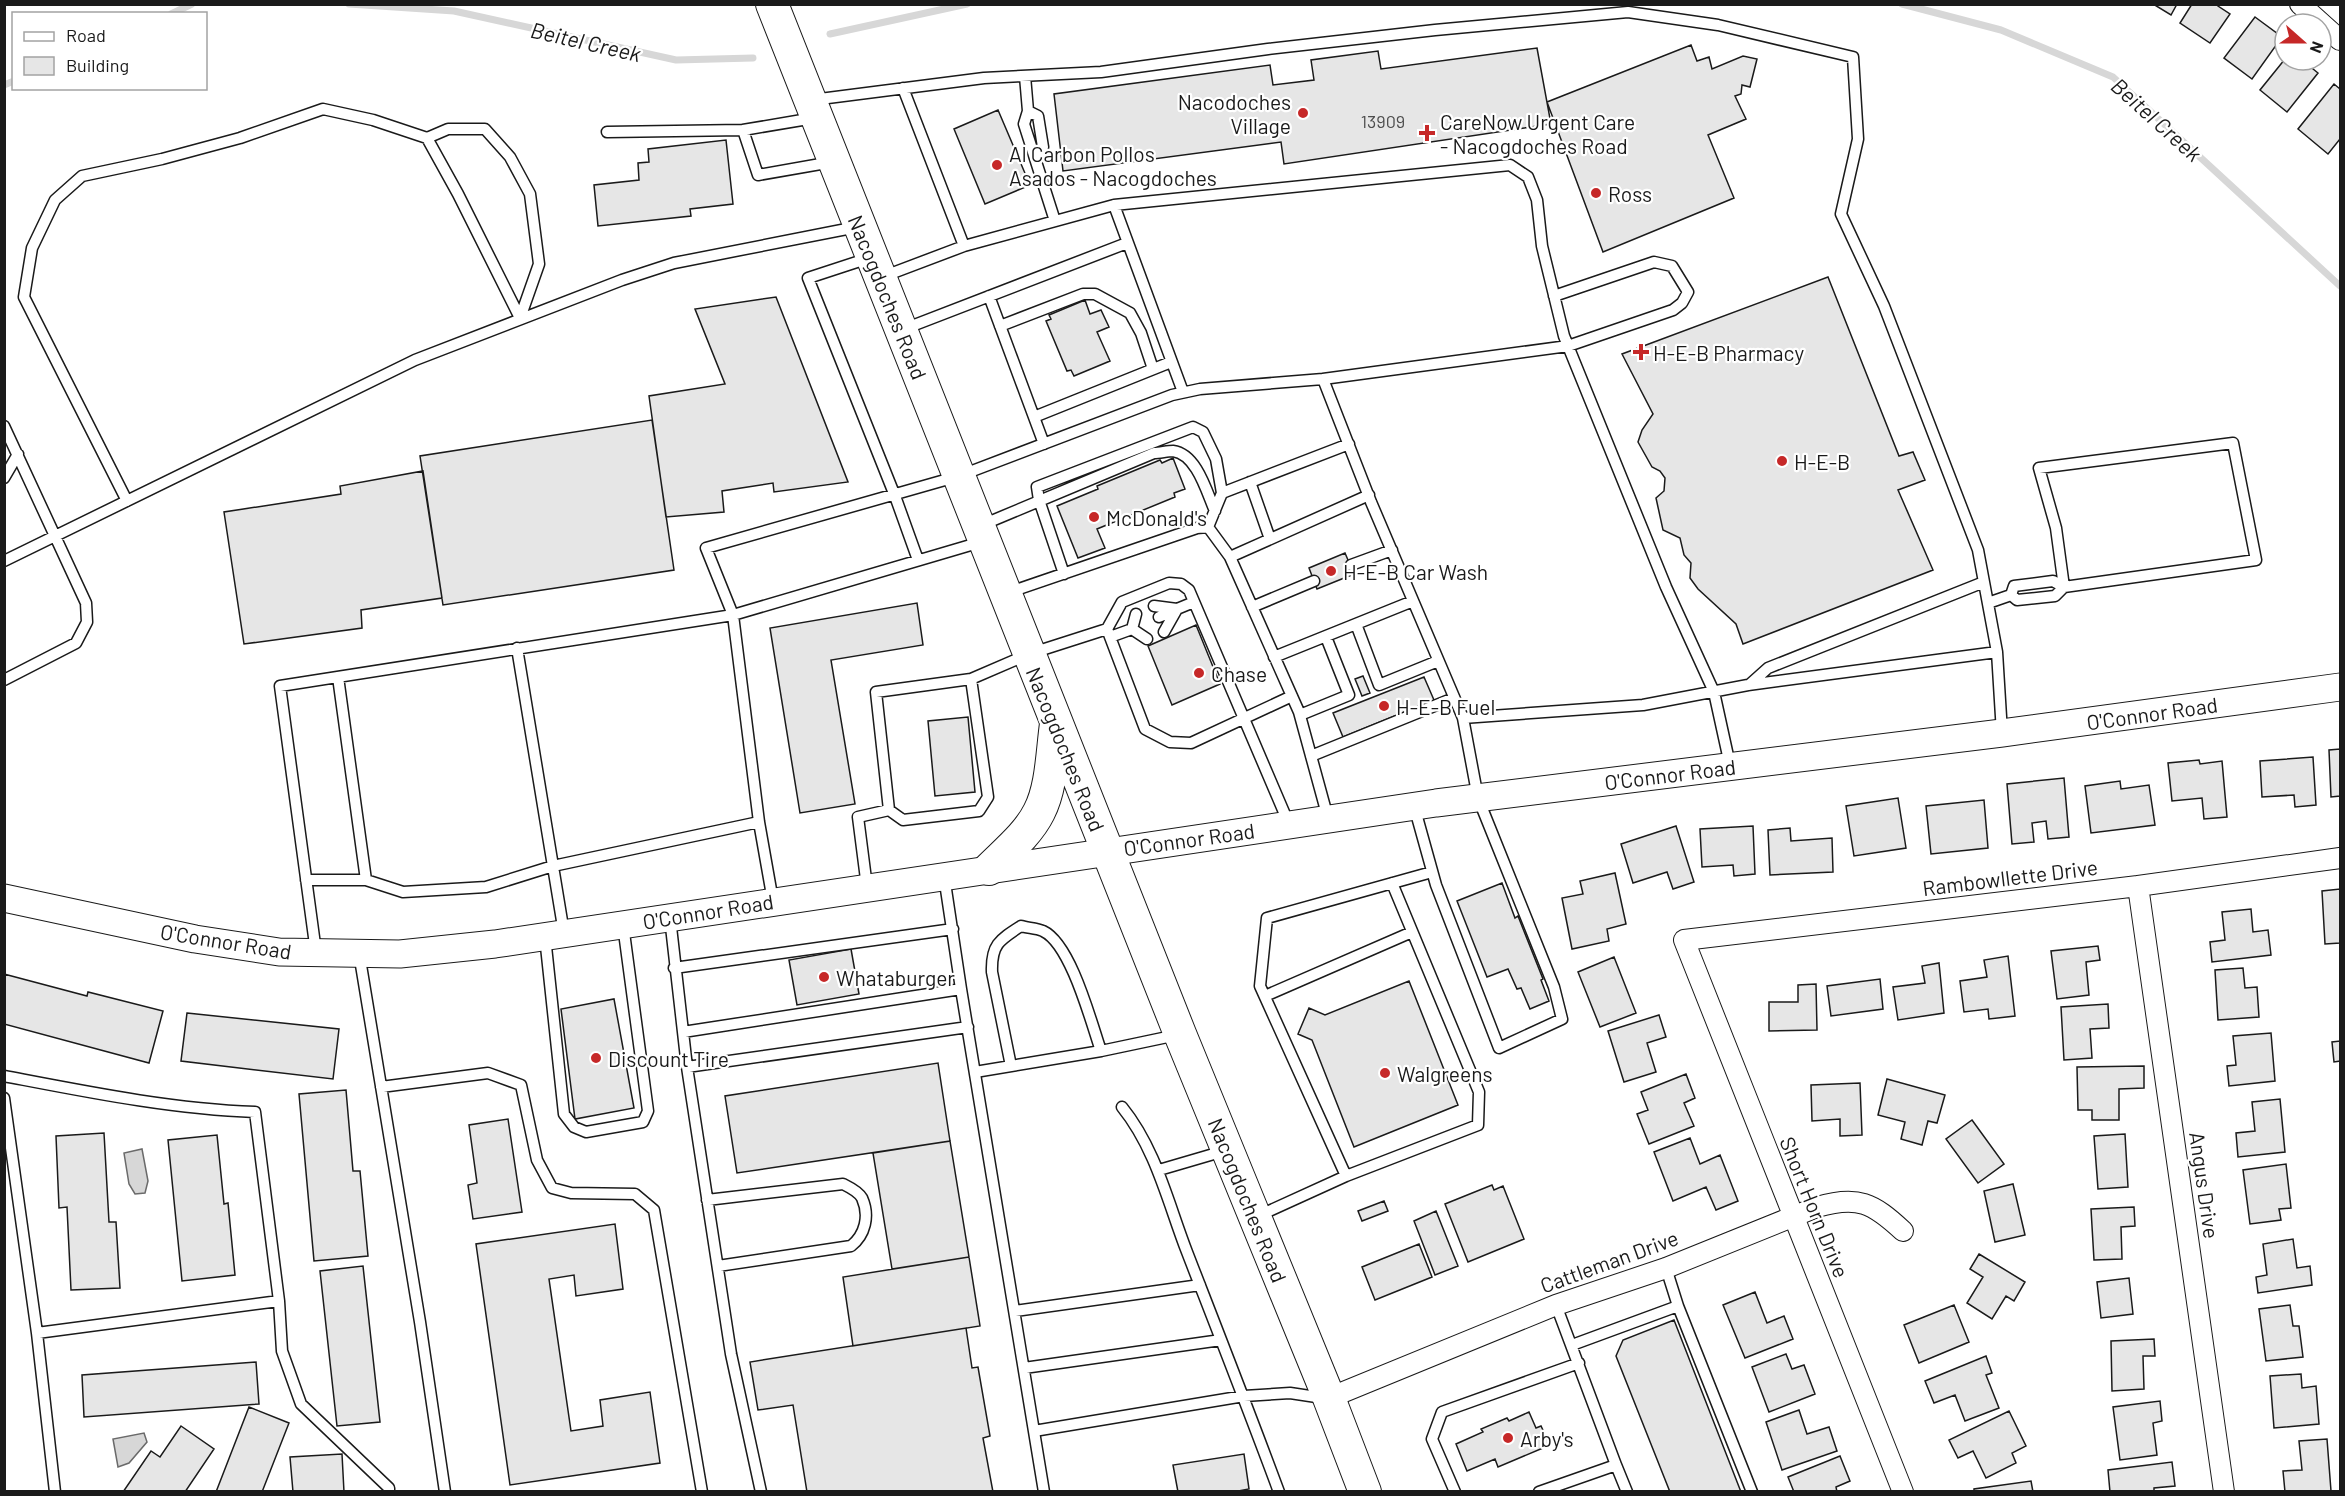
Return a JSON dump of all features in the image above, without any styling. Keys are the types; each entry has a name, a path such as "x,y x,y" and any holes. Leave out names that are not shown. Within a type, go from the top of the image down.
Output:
{"main road":[{"name":"Nacogdoches Road","path":"772,4 1107,851 1365,1491"},
{"name":"O'Connor Road","path":"4,898 195,939 279,952 400,954 495,944 1414,806 2002,734 2340,687"},
{"path":"989,869 1023,835 1040,811 1047,786 1056,723"}],"street":[{"path":"2300,4 2340,40"},
{"name":"Rambowllette Drive","path":"1684,940 2138,886 2340,858"},
{"name":"Angus Drive","path":"2138,886 2224,1491"},
{"name":"Short Horn Drive","path":"1684,940 1903,1491"},
{"name":"Cattleman Drive","path":"1329,1398 1556,1305 1666,1268 1839,1200 1867,1204 1885,1214 1903,1231"}],"lane":[{"path":"607,132 743,130 813,109 903,88 984,78 1101,72 1268,49 1435,30 1628,12 1718,25 1853,57 1858,139 1841,214 1888,317 1978,550 1997,652 2002,734"},
{"path":"1025,76 1028,111 1024,124 1055,221"},
{"path":"903,88 964,246"},
{"path":"127,501 24,297 32,248 55,200 82,176 162,159 240,138 323,109 373,120 427,138 448,129 485,129 510,158 530,194 539,264 520,318"},
{"path":"743,130 758,175 834,161"},
{"path":"427,138 458,194 520,318"},
{"path":"918,560 895,496 808,278 876,268 1114,205 1510,165 1528,177 1537,200 1542,246 1568,346 1666,587 1714,692 1730,767"},
{"path":"1114,205 1183,392"},
{"path":"4,561 415,360 520,318 674,263 860,226"},
{"path":"901,330 1127,243"},
{"path":"774,901 759,822 733,615 706,548 959,476 1183,392 1323,378 1568,346 1673,310 1682,303 1688,292 1672,266 1654,262 1554,297"},
{"path":"1000,327 1083,294 1095,294 1130,314 1141,333 1152,369"},
{"path":"989,296 1044,444"},
{"path":"1034,417 1171,362"},
{"path":"1323,378 1413,602 1463,718 1478,798 1554,987 1562,1019 1499,1048 1432,872 1414,806"},
{"path":"4,426 86,603 87,621 76,643 4,680"},
{"path":"1064,574 1039,500 1037,487 1192,427 1203,432 1216,459 1222,493 1209,527"},
{"path":"1222,493 1349,444"},
{"path":"1988,603 2011,595 2017,600 2055,596 2064,587 2256,560 2233,444 2039,468 2056,528 2064,587"},
{"path":"316,952 280,686 733,615 918,560 982,534 1039,500 1154,453 1175,451 1189,460 1195,467 1215,511"},
{"path":"4,478 18,454"},
{"path":"1250,482 1270,539"},
{"path":"1230,557 1369,495"},
{"path":"1005,594 1197,528 1209,527"},
{"path":"1209,527 1230,557 1292,696 1300,716 1328,819"},
{"path":"1351,565 1392,550"},
{"path":"1252,607 1314,581"},
{"path":"1748,685 1768,668 1984,582"},
{"path":"1288,824 1244,718 1189,590 1181,584 1169,583 1122,602 1109,633 1145,729 1170,742 1191,743 1244,718 1292,696"},
{"path":"1159,617 1194,602"},
{"path":"1274,657 1413,602"},
{"path":"1154,606 1177,609"},
{"path":"1164,632 1177,609"},
{"path":"1136,614 1137,627 1147,639"},
{"path":"1356,624 1381,689 1419,674 1438,661"},
{"path":"971,679 988,797 979,811 903,820 889,810 876,692 971,679 1029,654 1137,627"},
{"path":"1300,716 1352,700 1326,637"},
{"path":"517,648 553,866 554,935 564,1114 574,1127 586,1132 644,1122 648,1111 623,924"},
{"path":"1463,718 1643,705 1748,685 1997,652"},
{"path":"338,677 366,880"},
{"path":"1311,756 1416,710 1454,698"},
{"path":"867,887 858,817 889,810"},
{"path":"306,880 366,880 403,892 486,887 553,866 759,822"},
{"path":"1346,1176 1260,986 1268,918 1432,872"},
{"path":"944,876 1044,1491"},
{"path":"1255,1218 1346,1176 1478,1125 1479,1092 1392,883"},
{"path":"670,917 682,1032 731,1354 761,1491"},
{"path":"1011,1066 992,972 992,958 994,947 1004,936 1021,926 1044,931 1063,950 1076,977 1101,1051"},
{"path":"674,968 953,929"},
{"path":"1265,996 1412,932"},
{"path":"359,953 420,1322 445,1491"},
{"path":"682,1032 961,989"},
{"path":"687,1067 968,1027"},
{"path":"975,1072 1101,1051 1180,1034"},
{"path":"381,1087 488,1073 520,1085 537,1160 552,1188 571,1193 634,1194 654,1210 702,1491"},
{"path":"4,1076 115,1097 215,1110 255,1112 279,1301 282,1351 301,1404 389,1491"},
{"path":"4,1098 37,1333 55,1491"},
{"path":"1122,1107 1132,1119 1159,1170 1200,1285 1279,1491"},
{"path":"1159,1170 1228,1150"},
{"path":"707,1200 843,1184 861,1198 864,1210 864,1231 858,1241 851,1246 718,1266"},
{"path":"1666,1268 1678,1306 1752,1491"},
{"path":"1015,1311 1200,1285"},
{"path":"37,1333 279,1301"},
{"path":"1556,1305 1626,1491"},
{"path":"1572,1345 1678,1306"},
{"path":"1024,1368 1221,1340"},
{"path":"1455,1491 1432,1439 1442,1412 1579,1363"},
{"path":"1034,1431 1244,1396 1290,1393 1329,1398"},
{"path":"1539,1491 1616,1465"}],"shaded area":[{"path":"142,1149 148,1181 145,1193 135,1194 129,1184 124,1153"},
{"path":"144,1433 147,1442 129,1463 118,1467 113,1439"}],"building":[{"path":"2153,4 2177,4 2171,15"},
{"path":"2192,4 2219,4 2218,6 2230,14 2210,43 2180,23"},
{"path":"2255,17 2273,30 2273,50 2252,79 2224,58"},
{"path":"1691,45 1697,61 1709,57 1712,69 1743,56 1757,59 1750,87 1742,85 1741,94 1735,96 1746,119 1708,135 1734,198 1603,252 1547,102"},
{"name":"Nacodoches Village","path":"1537,48 1551,124 1284,164 1281,142 1063,171 1054,94 1270,65 1273,85 1314,80 1311,60 1378,51 1381,69"},
{"path":"2275,72 2318,73 2287,112 2260,90"},
{"path":"2334,84 2340,89 2340,139 2328,154 2298,129"},
{"path":"998,110 1030,185 985,204 954,129"},
{"path":"726,140 733,204 690,209 691,216 598,226 594,185 639,180 638,163 649,162 648,149"},
{"name":"H-E-B","path":"1828,277 1899,456 1913,452 1925,480 1898,490 1933,570 1743,644 1736,624 1698,589 1690,578 1691,563 1684,555 1680,538 1663,530 1656,498 1664,491 1665,478 1660,471 1652,467 1638,442 1642,430 1653,414 1622,354"},
{"path":"776,297 848,482 774,492 773,483 722,491 724,512 666,517 649,396 725,384 695,309"},
{"path":"1085,300 1090,314 1101,310 1109,327 1097,332 1110,361 1074,376 1071,370 1067,371 1046,321 1051,319 1049,315"},
{"path":"652,420 674,570 443,605 420,456"},
{"name":"McDonald's","path":"1173,458 1185,489 1174,493 1175,497 1097,529 1105,548 1078,558 1057,506 1098,489 1097,486 1160,460 1162,463"},
{"path":"423,471 442,598 361,610 362,628 244,644 224,512 341,494 340,486"},
{"name":"H-E-B Car Wash","path":"1345,553 1354,574 1317,589 1309,568"},
{"path":"917,603 923,645 831,660 855,804 800,813 770,628"},
{"path":"1196,625 1220,684 1172,705 1148,646"},
{"path":"1363,676 1370,693 1362,696 1355,679"},
{"name":"H-E-B Fuel","path":"1424,677 1434,700 1343,737 1333,713"},
{"path":"968,717 975,792 935,796 928,721"},
{"path":"2340,749 2340,796 2331,797 2329,750"},
{"path":"2313,757 2316,805 2295,807 2294,795 2262,797 2260,761"},
{"path":"2199,760 2200,764 2222,761 2227,817 2204,819 2202,798 2172,801 2168,763"},
{"path":"2064,778 2069,837 2048,839 2046,821 2032,823 2034,842 2012,844 2007,784"},
{"path":"2120,781 2121,789 2149,785 2155,825 2091,833 2085,786"},
{"path":"1898,798 1906,848 1854,856 1846,806"},
{"path":"1984,800 1988,848 1931,854 1926,806"},
{"path":"1676,826 1694,882 1673,889 1667,872 1633,883 1621,844"},
{"path":"1753,826 1755,874 1734,876 1733,865 1702,867 1700,829"},
{"path":"1790,828 1791,841 1832,838 1833,872 1770,875 1768,830"},
{"path":"1615,873 1626,924 1607,929 1609,941 1572,949 1562,898 1583,894 1580,881"},
{"path":"1502,883 1515,918 1518,916 1543,979 1541,980 1549,1001 1530,1009 1521,988 1517,989 1508,969 1487,977 1457,901"},
{"path":"2340,889 2340,943 2325,944 2322,891"},
{"path":"2251,909 2253,932 2268,930 2271,955 2212,962 2210,942 2225,940 2222,912"},
{"path":"2098,946 2100,960 2086,962 2089,995 2057,999 2051,951"},
{"name":"Whataburger","path":"851,949 859,994 797,1005 789,960"},
{"path":"2008,956 2015,1016 1989,1019 1988,1009 1964,1012 1960,981 1987,977 1984,960"},
{"path":"1614,957 1636,1013 1600,1027 1578,972"},
{"path":"1939,963 1944,1013 1898,1020 1893,987 1925,983 1922,966"},
{"path":"2243,968 2245,988 2257,987 2259,1017 2218,1020 2215,970"},
{"path":"4,974 87,996 88,992 163,1011 149,1063 4,1024"},
{"path":"1880,979 1883,1009 1831,1016 1827,986"},
{"name":"Walgreens","path":"1409,981 1458,1105 1354,1147 1312,1040 1298,1034 1309,1008 1325,1015"},
{"path":"1816,984 1817,1030 1769,1031 1769,1002 1798,1002 1798,985"},
{"name":"Discount Tire","path":"614,999 634,1108 575,1119 561,1009"},
{"path":"2108,1004 2109,1028 2090,1029 2092,1058 2064,1060 2061,1007"},
{"path":"187,1013 339,1029 333,1079 181,1061"},
{"path":"1659,1015 1666,1037 1647,1043 1656,1072 1624,1082 1608,1031"},
{"path":"2271,1033 2275,1081 2229,1086 2227,1066 2236,1065 2233,1036"},
{"path":"2340,1041 2340,1061 2334,1062 2332,1042"},
{"path":"938,1063 950,1141 737,1173 725,1096"},
{"path":"2144,1066 2144,1088 2119,1089 2119,1120 2092,1120 2092,1110 2078,1110 2077,1067"},
{"path":"1686,1074 1695,1098 1684,1103 1694,1126 1649,1144 1637,1114 1648,1110 1641,1092"},
{"path":"1887,1079 1945,1095 1937,1123 1928,1121 1922,1145 1901,1139 1905,1122 1878,1115"},
{"path":"1860,1083 1862,1135 1840,1136 1840,1119 1812,1121 1811,1085"},
{"path":"346,1090 353,1171 360,1171 368,1256 314,1261 299,1094"},
{"path":"2280,1099 2285,1152 2238,1157 2236,1133 2255,1131 2252,1102"},
{"path":"508,1119 522,1212 473,1219 468,1185 477,1183 469,1125"},
{"path":"1972,1120 2004,1164 1978,1183 1946,1139"},
{"path":"104,1133 109,1222 116,1222 120,1288 71,1290 67,1207 59,1208 56,1136"},
{"path":"2125,1134 2128,1187 2098,1189 2094,1136"},
{"path":"217,1135 224,1204 228,1203 235,1275 182,1281 168,1140"},
{"path":"1690,1138 1700,1164 1720,1155 1738,1201 1716,1210 1706,1187 1673,1201 1654,1152"},
{"path":"950,1141 969,1257 892,1269 873,1153"},
{"path":"2286,1164 2291,1208 2279,1209 2281,1220 2250,1224 2243,1170"},
{"path":"2013,1184 2025,1235 1995,1242 1984,1191"},
{"path":"1492,1185 1494,1190 1503,1186 1524,1239 1468,1262 1445,1204"},
{"path":"1384,1201 1388,1211 1362,1221 1358,1211"},
{"path":"2134,1207 2135,1226 2121,1227 2122,1259 2094,1260 2091,1209"},
{"path":"1436,1211 1458,1266 1435,1275 1414,1221"},
{"path":"615,1224 623,1289 576,1296 574,1275 549,1279 571,1431 603,1426 600,1400 650,1392 660,1463 510,1485 476,1244"},
{"path":"2293,1239 2297,1268 2310,1266 2312,1285 2258,1293 2256,1277 2267,1275 2263,1244"},
{"path":"1419,1244 1432,1277 1375,1300 1362,1267"},
{"path":"1979,1254 2025,1282 2014,1301 2006,1296 1992,1319 1967,1303 1983,1277 1970,1269"},
{"path":"969,1257 980,1326 853,1346 843,1277"},
{"path":"363,1266 380,1422 337,1426 320,1271"},
{"path":"2129,1278 2133,1314 2101,1318 2097,1282"},
{"path":"1755,1292 1767,1323 1784,1316 1793,1339 1745,1358 1723,1305"},
{"path":"1954,1305 1969,1342 1919,1363 1904,1325"},
{"path":"2290,1305 2293,1326 2299,1326 2303,1357 2266,1361 2259,1309"},
{"path":"1674,1320 1741,1492 1670,1492 1616,1356 1623,1340"},
{"path":"966,1328 972,1368 978,1367 990,1436 983,1438 993,1492 807,1492 793,1405 758,1410 750,1362"},
{"path":"2154,1339 2155,1356 2143,1356 2144,1389 2112,1391 2111,1341"},
{"path":"1786,1354 1792,1369 1804,1365 1815,1394 1769,1412 1752,1367"},
{"path":"1986,1356 1992,1373 1986,1375 1999,1408 1965,1421 1955,1395 1934,1403 1925,1381"},
{"path":"256,1362 259,1404 84,1417 82,1375"},
{"path":"2301,1374 2302,1388 2316,1386 2319,1424 2274,1428 2270,1376"},
{"path":"2160,1401 2162,1421 2153,1423 2157,1455 2120,1460 2113,1407"},
{"path":"249,1407 289,1423 262,1492 216,1492"},
{"path":"1799,1410 1807,1434 1829,1427 1837,1451 1782,1470 1766,1422"},
{"path":"2009,1411 2026,1446 2012,1453 2016,1463 1986,1478 1973,1451 1958,1458 1949,1440"},
{"name":"Arby's","path":"1529,1412 1536,1428 1541,1426 1550,1445 1498,1467 1495,1459 1467,1471 1456,1444 1483,1432 1481,1429 1507,1418 1509,1421"},
{"path":"181,1426 214,1449 185,1492 123,1492 151,1451 160,1457"},
{"path":"2327,1439 2331,1491 2285,1492 2283,1471 2302,1470 2299,1441"},
{"path":"342,1454 344,1492 293,1492 290,1457"},
{"path":"1244,1454 1249,1489 1233,1492 1178,1492 1173,1465"},
{"path":"1840,1456 1850,1481 1836,1487 1837,1492 1794,1492 1788,1477"},
{"path":"2172,1462 2175,1486 2154,1488 2154,1492 2110,1492 2108,1470"},
{"path":"2031,1481 2033,1492 1974,1492 1974,1489"}],"waterway":[{"name":"Beitel Creek","path":"175,12 192,4"},
{"name":"Beitel Creek","path":"349,4 454,11 676,60 753,58"},
{"name":"Beitel Creek","path":"830,34 967,4"},
{"name":"Beitel Creek","path":"1902,4 2001,30 2113,77 2340,286"},
{"name":"Beitel Creek","path":"4,85 12,82"}],"place":[{"name":"Nacodoches Village","path":"1303,113"},
{"name":"CareNow Urgent Care - Nacogdoches Road","path":"1427,133"},
{"name":"Al Carbon Pollos Asados - Nacogdoches","path":"997,165"},
{"name":"Ross","path":"1596,193"},
{"name":"H-E-B Pharmacy","path":"1641,352"},
{"name":"H-E-B","path":"1782,461"},
{"name":"McDonald's","path":"1094,517"},
{"name":"H-E-B Car Wash","path":"1331,571"},
{"name":"Chase","path":"1199,673"},
{"name":"H-E-B Fuel","path":"1384,706"},
{"name":"Whataburger","path":"824,977"},
{"name":"Discount Tire","path":"596,1058"},
{"name":"Walgreens","path":"1385,1073"},
{"name":"Arby's","path":"1508,1438"}]}
